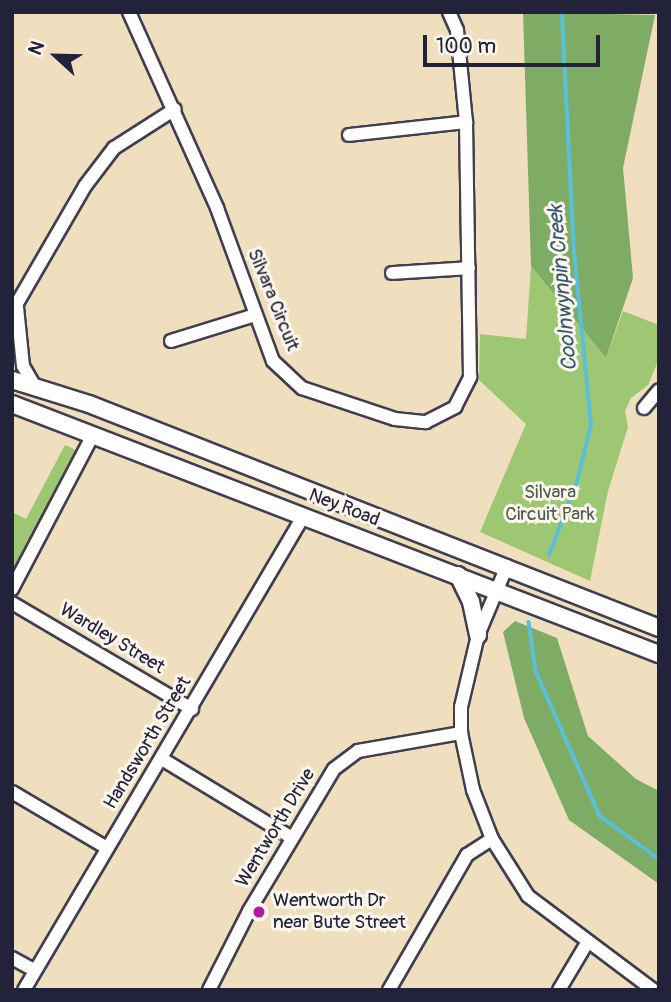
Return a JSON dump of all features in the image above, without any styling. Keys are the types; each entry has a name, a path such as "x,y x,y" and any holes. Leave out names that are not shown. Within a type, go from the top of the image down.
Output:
{"main road":[{"name":"Ney Road","path":"12,380 89,404 508,566 659,628"},
{"name":"Ney Road","path":"12,404 659,654"},
{"path":"458,575 471,602 478,635"}],"street":[{"name":"Silvara Circuit","path":"129,12 175,109 217,208 273,361 302,388 396,419 426,422 455,407 470,377 466,122 457,30 449,12"},
{"path":"12,338 16,312 85,186 114,148 175,109"},
{"path":"349,135 466,122"},
{"path":"392,273 469,268"},
{"path":"16,312 23,366 35,387"},
{"path":"171,341 255,315"},
{"path":"644,408 659,390"},
{"path":"12,589 93,435"},
{"name":"Handsworth Street","path":"24,990 304,515"},
{"path":"508,566 478,635 464,684 461,733 470,779 492,839 528,896 587,943 653,990"},
{"name":"Wardley Street","path":"12,603 192,709"},
{"name":"Wentworth Drive","path":"209,990 327,779 349,755 461,733"},
{"path":"162,759 292,838"},
{"path":"12,792 107,848"},
{"path":"389,990 467,855 492,839"},
{"path":"559,990 587,943"},
{"path":"12,958 35,971"}],"green space":[{"path":"523,12 655,15 623,168 633,278 606,358 531,266"},
{"name":"Silvara Circuit Park","path":"531,266 606,358 623,311 659,325 659,359 648,385 631,398 625,411 628,427 608,491 590,581 480,532 526,424 479,380 480,334 526,339"},
{"path":"65,445 76,450 12,572 12,512 26,519"},
{"path":"515,621 557,638 588,736 636,779 659,791 659,884 569,820 524,718 503,632"}],"waterway":[{"name":"Coolnwynpin Creek","path":"549,555 577,482 591,425 574,253 562,12"},
{"name":"Coolnwynpin Creek","path":"529,622 536,671 600,816 659,859"}],"place":[{"name":"Wentworth Dr near Bute Street","path":"259,912"}]}
